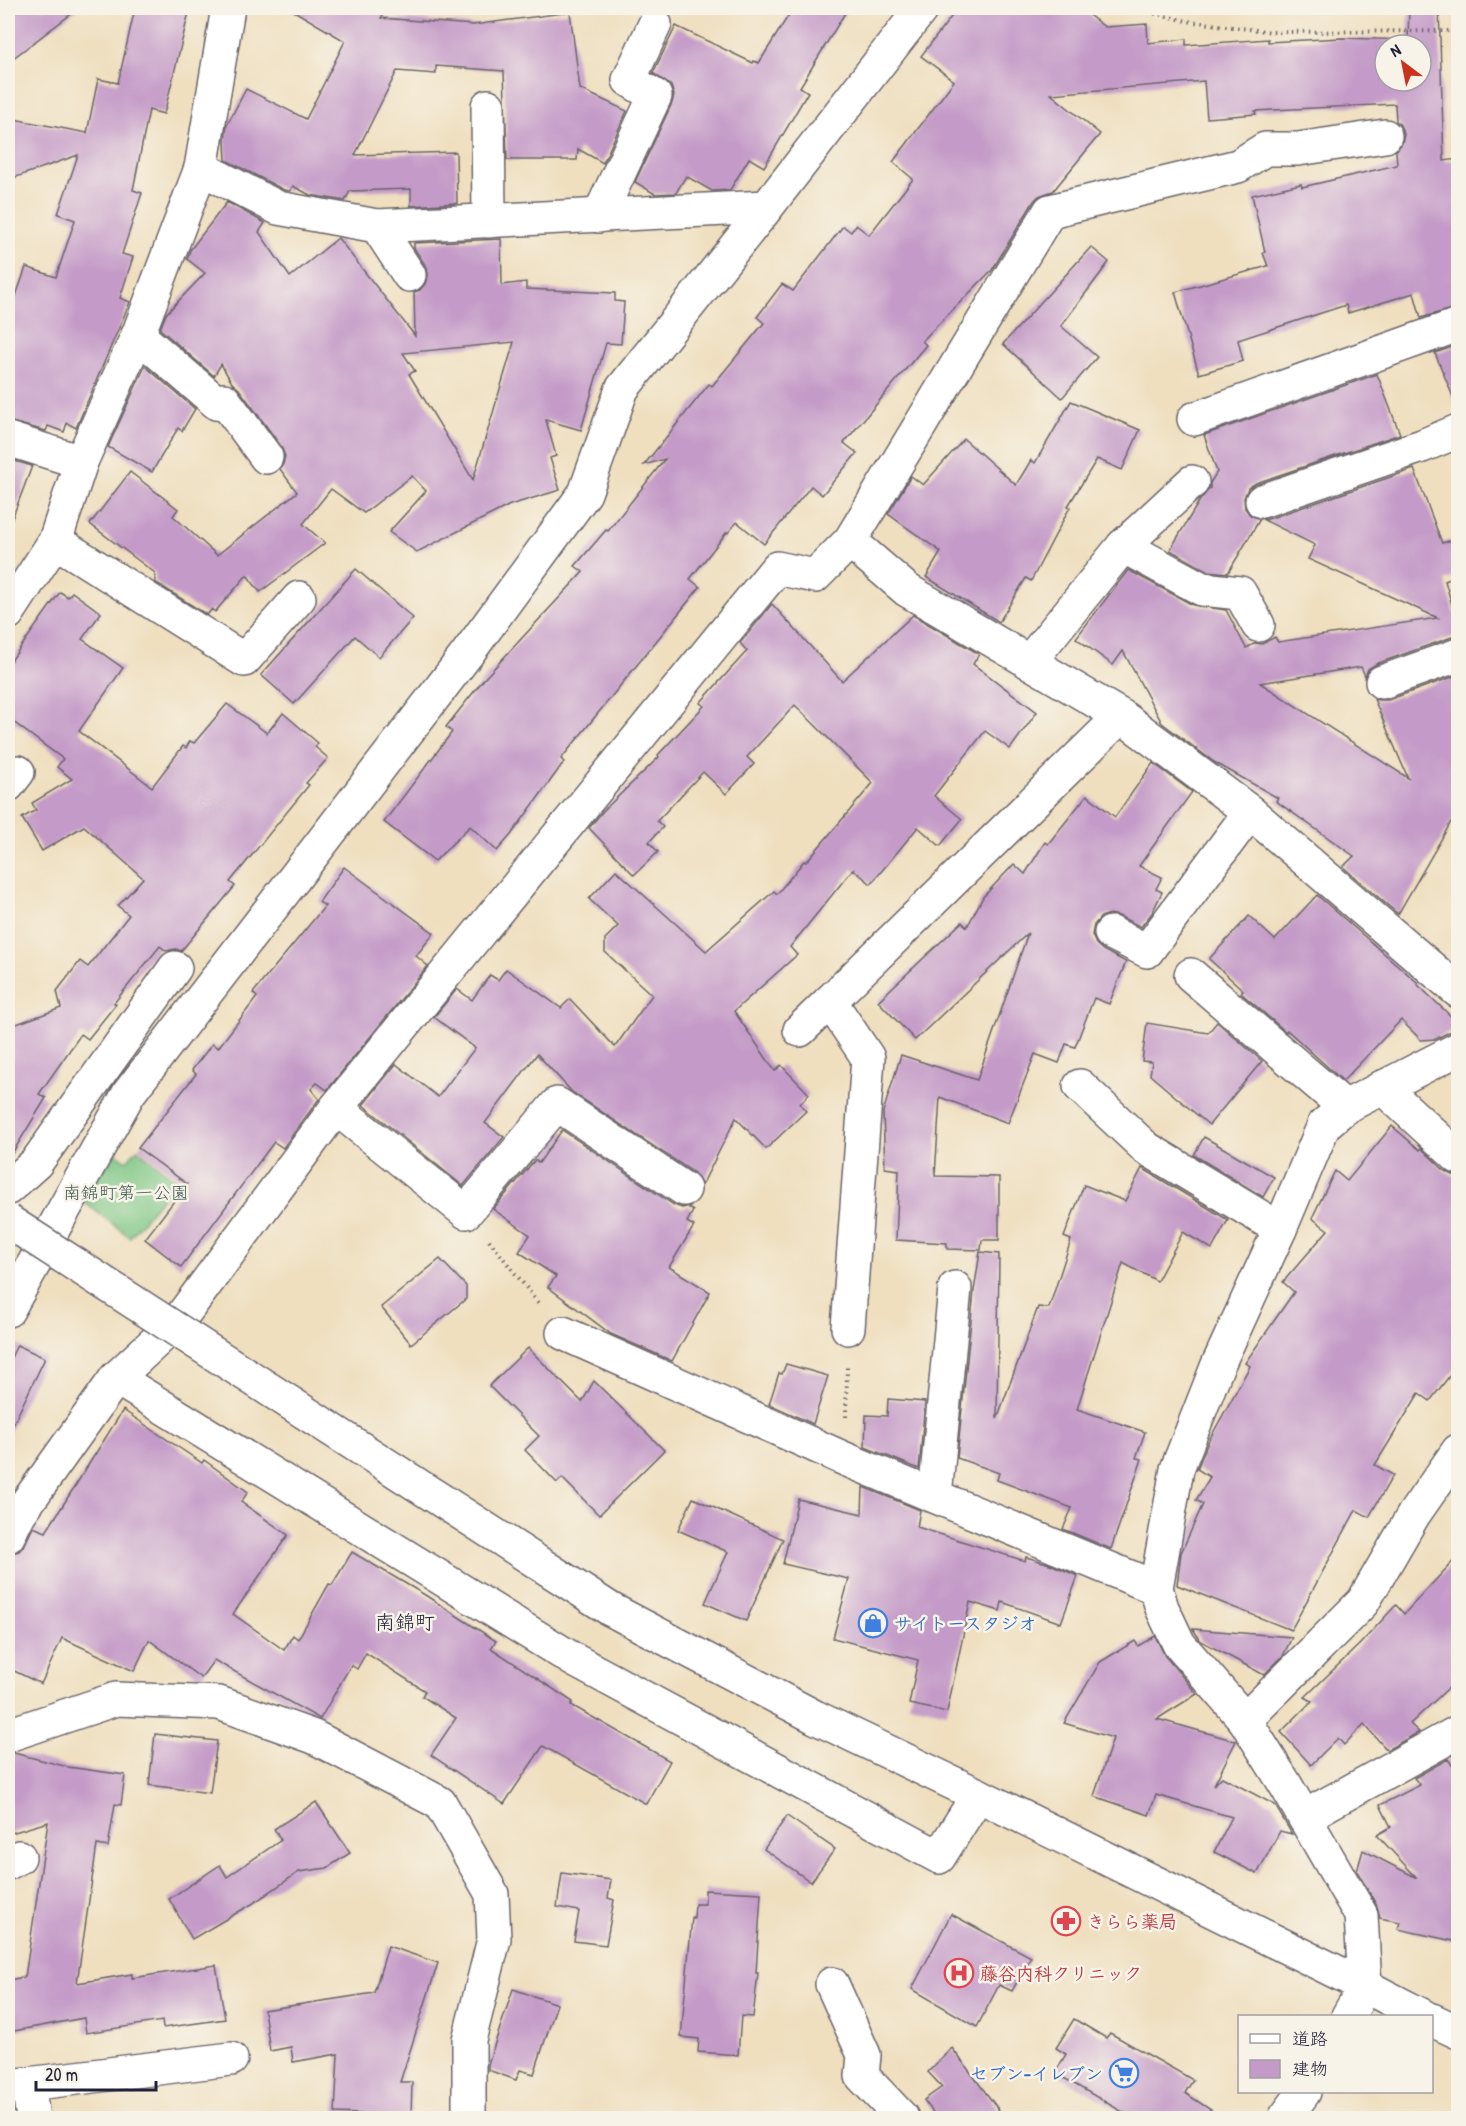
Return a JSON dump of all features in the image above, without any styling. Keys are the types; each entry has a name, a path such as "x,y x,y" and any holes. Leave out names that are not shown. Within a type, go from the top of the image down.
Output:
{"street":[{"path":"8,613 55,541 81,462 138,335 201,168 228,8"},
{"path":"8,1310 129,1093 467,654 585,493 622,389 922,8"},
{"path":"598,216 656,96 629,80 656,24"},
{"path":"488,106 489,221"},
{"path":"8,1536 19,1514 116,1378 179,1320 336,1108 777,568 815,576 850,542 1050,211 1238,166 1265,149 1298,149 1385,136"},
{"path":"201,168 278,208 377,226 767,207"},
{"path":"377,226 409,275"},
{"path":"1194,419 1458,325"},
{"path":"138,335 217,403 224,400 266,457"},
{"path":"1262,501 1422,446 1458,431"},
{"path":"8,439 81,462"},
{"path":"1029,662 1123,546 1192,482"},
{"path":"55,541 244,660 299,598"},
{"path":"850,542 907,590 1121,717 1250,812 1458,991"},
{"path":"1123,546 1202,589 1240,594 1258,625"},
{"path":"1382,682 1458,655"},
{"path":"800,1030 1121,717"},
{"path":"1111,933 1147,951 1250,812"},
{"path":"8,1188 36,1163 175,968"},
{"path":"1191,975 1345,1107"},
{"path":"830,1001 868,1058 848,1328"},
{"path":"1349,2015 1365,1986 1361,1915 1245,1720 1179,1644 1162,1608 1156,1588 1177,1469 1217,1367 1280,1229 1324,1125 1345,1107 1458,1049"},
{"path":"1080,1086 1146,1148 1280,1229"},
{"path":"1382,1087 1458,1157"},
{"path":"336,1108 466,1212 557,1104 684,1189"},
{"path":"8,1221 610,1609 815,1718 978,1795 1421,2015"},
{"path":"48,1239 179,1320"},
{"path":"935,1496 955,1288"},
{"path":"563,1333 844,1459 1156,1588"},
{"path":"116,1378 574,1660 939,1857 978,1795"},
{"path":"1245,1720 1363,1602 1414,1514 1458,1450"},
{"path":"8,1736 116,1699 219,1703 314,1737 440,1803 492,1894 494,1939 470,2040 469,2118"},
{"path":"1304,1817 1458,1732"},
{"path":"832,1984 864,2055 862,2076 902,2118"},
{"path":"1433,2021 1458,2032"},
{"path":"33,2118 18,2085 231,2059"},
{"path":"1285,2118 1303,2093"}],"path":[{"path":"1131,8 1187,21 1272,32 1458,31"},
{"path":"466,1212 563,1333"},
{"path":"844,1459 848,1328"}],"green space":[{"name":"南錦町第一公園","path":"137,1149 176,1180 130,1237 80,1199 116,1153 127,1161"}],"building":[{"path":"8,8 79,8 8,62"},
{"path":"135,8 190,8 164,114 149,110 133,190 142,193 122,254 133,257 120,298 130,302 76,428 67,423 64,432 48,426 46,431 8,421 8,319 26,267 56,277 75,220 58,214 78,155 8,180 8,118 87,133 98,79 118,83"},
{"path":"289,8 387,8 381,18 473,25 570,12 580,89 627,111 603,163 578,149 577,160 507,160 504,71 436,66 436,74 397,71 355,155 456,152 457,203 411,206 411,189 350,191 345,201 310,195 293,186 290,191 284,190 226,160 225,140 227,125 246,89 306,119 345,41"},
{"path":"793,8 848,8 800,87 808,92 764,167 749,158 730,190 712,191 686,176 676,193 655,194 635,182 672,103 674,95 671,86 653,73 676,26 753,63 754,61 759,63"},
{"path":"958,8 1079,8 1105,27 1147,24 1148,43 1186,39 1186,45 1268,39 1268,42 1342,38 1373,39 1373,93 1433,93 1433,33 1408,33 1409,8 1439,8 1444,161 1458,159 1458,307 1421,318 1414,293 1348,313 1346,305 1238,340 1243,361 1199,374 1175,292 1268,266 1263,253 1265,252 1252,195 1301,184 1302,187 1397,165 1396,151 1402,143 1404,134 1396,121 1395,104 1255,111 1256,114 1207,118 1204,81 1051,94 1100,134 1053,191 1039,196 1034,201 992,270 922,341 926,345 844,443 857,453 822,495 811,486 764,544 737,522 727,532 690,579 700,587 561,759 564,762 497,851 470,826 435,861 384,822 452,732 446,727 484,679 583,572 575,566 606,530 608,531 665,459 644,465 709,384 712,386 764,323 757,317 782,284 793,291 843,226 851,232 856,225 869,235 913,179 893,162 954,81 921,56"},
{"path":"227,202 265,223 259,232 290,277 338,238 415,336 414,292 420,290 425,284 428,275 425,265 414,248 414,243 501,239 502,285 526,282 526,289 615,293 615,301 624,302 621,344 606,343 581,430 546,420 556,456 550,458 560,490 510,505 417,552 389,532 426,491 412,476 364,513 331,489 303,524 325,543 260,592 247,575 215,612 212,609 207,615 155,582 155,573 90,524 130,472 178,509 173,516 217,555 297,492 280,469 285,456 281,446 239,389 232,383 221,364 214,376 160,329 166,314 205,273 187,259 190,250","holes":["514,342 473,480 409,374 415,371 403,353"]},
{"path":"1091,247 1109,262 1061,326 1097,357 1062,398 1003,344"},
{"path":"1458,345 1458,409 1435,353"},
{"path":"145,366 195,409 182,431 178,428 152,472 108,447"},
{"path":"1377,374 1400,434 1256,483 1248,488 1244,498 1245,508 1250,515 1260,519 1228,573 1208,571 1170,550 1200,500 1210,488 1210,483 1217,472 1204,435"},
{"path":"1071,401 1140,430 1122,470 1097,459 1068,506 1070,507 1031,581 1026,578 999,622 926,577 941,552 888,514 911,476 923,485 964,439 1016,485 1031,460 1035,463"},
{"path":"8,459 32,466 10,524 8,523"},
{"path":"1414,469 1442,543 1458,538 1458,575 1445,581 1455,615 1458,615 1458,637 1452,637 1376,664 1368,669 1365,676 1361,667 1260,683 1408,778 1374,699 1388,700 1458,675 1458,810 1398,914 1343,867 1354,856 1276,801 1278,798 1214,762 1162,723 1123,651 1113,665 1076,638 1128,570 1193,605 1226,610 1246,648 1256,643 1262,644 1275,637 1278,642 1438,618 1308,559 1315,545 1262,519 1268,519"},
{"path":"356,569 413,618 379,657 355,636 294,704 261,675"},
{"path":"60,592 68,597 72,592 101,613 82,639 123,668 79,731 152,787 183,746 186,748 190,741 194,743 227,704 267,733 283,713 318,743 315,747 328,758 306,783 309,785 230,882 235,886 181,951 176,949 166,951 160,946 88,1039 81,1034 39,1094 46,1098 8,1160 8,1027 61,1008 57,991 80,961 88,967 129,915 118,906 143,878 84,826 42,851 22,818 36,810 32,803 72,779 57,767 63,759 8,718 8,665"},
{"path":"772,604 842,681 913,615 979,654 973,664 1037,712 1010,749 985,731 934,796 962,819 940,846 918,827 871,884 853,869 790,947 797,955 734,1011 775,1071 781,1065 809,1094 800,1104 806,1111 766,1149 736,1118 702,1185 694,1173 572,1092 537,1054 485,1123 504,1137 463,1186 363,1105 396,1064 438,1097 475,1048 434,1017 457,989 472,1000 490,975 498,980 506,969 561,1008 570,999 615,1047 652,995 605,952 605,939 618,926 589,899 616,870 706,951 774,891 777,894 873,783 795,705 747,757 754,764 726,794 703,772 657,821 663,827 649,842 658,852 634,875 589,828 603,811 659,757 658,755 704,706 700,703 747,651 740,643"},
{"path":"1153,763 1192,792 1139,866 1162,877 1156,889 1162,892 1152,913 1141,927 1110,914 1101,917 1094,925 1092,935 1096,944 1126,962 1109,1004 1094,998 1075,1047 1066,1044 1059,1063 1035,1054 1008,1123 940,1097 935,1176 999,1177 999,1240 982,1240 981,1250 947,1249 947,1243 896,1240 899,1170 885,1168 883,1112 901,1055 977,1080 1028,933 915,1040 878,1001 962,922 967,927 983,897 1014,864 1025,874 1045,842 1048,844 1087,795 1115,817"},
{"path":"344,867 434,933 416,956 428,966 327,1090 317,1083 311,1089 319,1099 283,1148 274,1142 181,1267 145,1239 187,1184 138,1148 196,1074 192,1070 212,1044 218,1048 257,997 253,993 325,906 319,902"},
{"path":"1317,895 1418,983 1458,1023 1458,1030 1436,1039 1421,1040 1401,1020 1343,1081 1287,1030 1286,1032 1241,993 1243,990 1209,959 1249,916 1275,940"},
{"path":"1217,1022 1262,1061 1209,1125 1150,1075 1152,1062 1142,1061 1147,1023 1208,1033"},
{"path":"1392,1126 1420,1150 1421,1148 1445,1171 1458,1175 1458,1365 1430,1401 1419,1393 1375,1465 1393,1475 1369,1517 1356,1510 1291,1630 1177,1585 1181,1553 1203,1504 1196,1500 1210,1477 1197,1469 1208,1442 1250,1366 1245,1363 1294,1292 1283,1282 1328,1230 1312,1218 1335,1171 1347,1181"},
{"path":"562,1130 674,1205 682,1208 690,1206 689,1208 693,1211 687,1222 694,1226 669,1267 710,1292 672,1361 611,1334 548,1287 556,1276 519,1252 530,1235 493,1209 535,1160 539,1163"},
{"path":"1204,1137 1274,1177 1263,1197 1194,1155"},
{"path":"1142,1168 1228,1220 1212,1249 1183,1232 1157,1281 1123,1263 1077,1409 1145,1432 1136,1458 1142,1459 1111,1549 1063,1529 1072,1508 997,1480 999,1473 957,1458 980,1252 999,1254 997,1419 1038,1307 1049,1308 1071,1240 1064,1237 1084,1185 1125,1201"},
{"path":"440,1259 466,1286 466,1299 411,1344 381,1307"},
{"path":"17,1345 45,1358 8,1435 8,1364"},
{"path":"528,1348 582,1402 594,1381 664,1450 599,1515 562,1478 557,1483 525,1450 539,1436 489,1386"},
{"path":"786,1364 828,1376 813,1424 769,1404 779,1373 782,1374"},
{"path":"888,1399 925,1402 919,1469 865,1447 866,1415 887,1416"},
{"path":"123,1410 202,1463 204,1460 248,1492 241,1502 288,1535 233,1614 284,1650 293,1635 298,1639 329,1584 332,1585 352,1552 425,1595 496,1641 491,1648 573,1702 571,1705 670,1761 646,1804 543,1746 504,1804 431,1755 456,1718 422,1696 425,1691 366,1653 357,1669 351,1665 320,1719 214,1660 201,1678 149,1640 134,1671 62,1638 41,1684 8,1668 8,1554 19,1551 33,1527 46,1532"},
{"path":"863,1487 920,1510 917,1527 1025,1561 1026,1557 1050,1564 1078,1576 1061,1623 1002,1602 1000,1611 970,1602 947,1712 909,1704 918,1660 833,1638 849,1579 783,1564 798,1499 862,1514"},
{"path":"693,1498 783,1539 746,1621 705,1603 728,1552 678,1530"},
{"path":"1458,1556 1458,1679 1410,1724 1419,1732 1387,1750 1364,1724 1344,1745 1338,1738 1311,1765 1281,1732 1312,1701 1305,1697 1360,1644 1396,1605 1404,1614"},
{"path":"1193,1629 1292,1637 1283,1656 1264,1675 1201,1641"},
{"path":"1155,1636 1165,1656 1197,1694 1157,1719 1236,1741 1214,1785 1222,1777 1275,1805 1292,1834 1280,1831 1257,1874 1214,1852 1232,1817 1156,1795 1149,1815 1094,1796 1113,1738 1064,1723 1100,1662 1135,1641 1138,1646"},
{"path":"155,1734 217,1741 210,1793 149,1785"},
{"path":"8,1753 68,1767 125,1775 121,1805 115,1804 108,1847 97,1845 77,1983 132,1974 132,1978 216,1965 225,2019 163,2028 162,2021 86,2033 84,2018 8,2032 8,1980 25,1977 48,1822 8,1834"},
{"path":"1448,1759 1454,1768 1458,1765 1458,1942 1398,1929 1400,1922 1380,1918 1377,1906 1357,1871 1363,1850 1417,1878 1377,1835 1391,1827 1380,1805 1420,1785 1414,1778"},
{"path":"316,1802 350,1853 327,1868 299,1872 252,1904 192,1939 169,1899 220,1865 227,1877 281,1840 274,1829"},
{"path":"787,1816 835,1849 811,1882 764,1849"},
{"path":"562,1873 611,1880 608,1898 614,1900 606,1945 574,1941 579,1911 557,1907"},
{"path":"705,1890 761,1893 756,1973 758,1973 753,2017 741,2016 738,2055 698,2052 699,2039 681,2037 692,1917 694,1918 695,1904 705,1904"},
{"path":"951,1914 1031,1957 1012,1991 999,1985 977,2027 912,1989"},
{"path":"388,1946 438,1963 400,2082 412,2082 411,2118 361,2118 361,2114 335,2113 338,2054 293,2062 291,2047 270,2051 264,2010 374,1993"},
{"path":"513,1989 557,2004 534,2074 520,2070 516,2080 488,2070"},
{"path":"1074,2019 1106,2038 1110,2033 1193,2080 1185,2093 1223,2118 1133,2118 1055,2073 1066,2054 1056,2048"},
{"path":"952,2048 1005,2118 937,2118 924,2100 942,2087 928,2072"}],"place":[{"name":"サイトースタジオ","path":"873,1623"},
{"name":"きらら薬局","path":"1066,1921"},
{"name":"藤谷内科クリニック","path":"959,1973"},
{"name":"セブン-イレブン","path":"1124,2073"}],"district":[{"name":"南錦町","path":"405,1621"}]}
